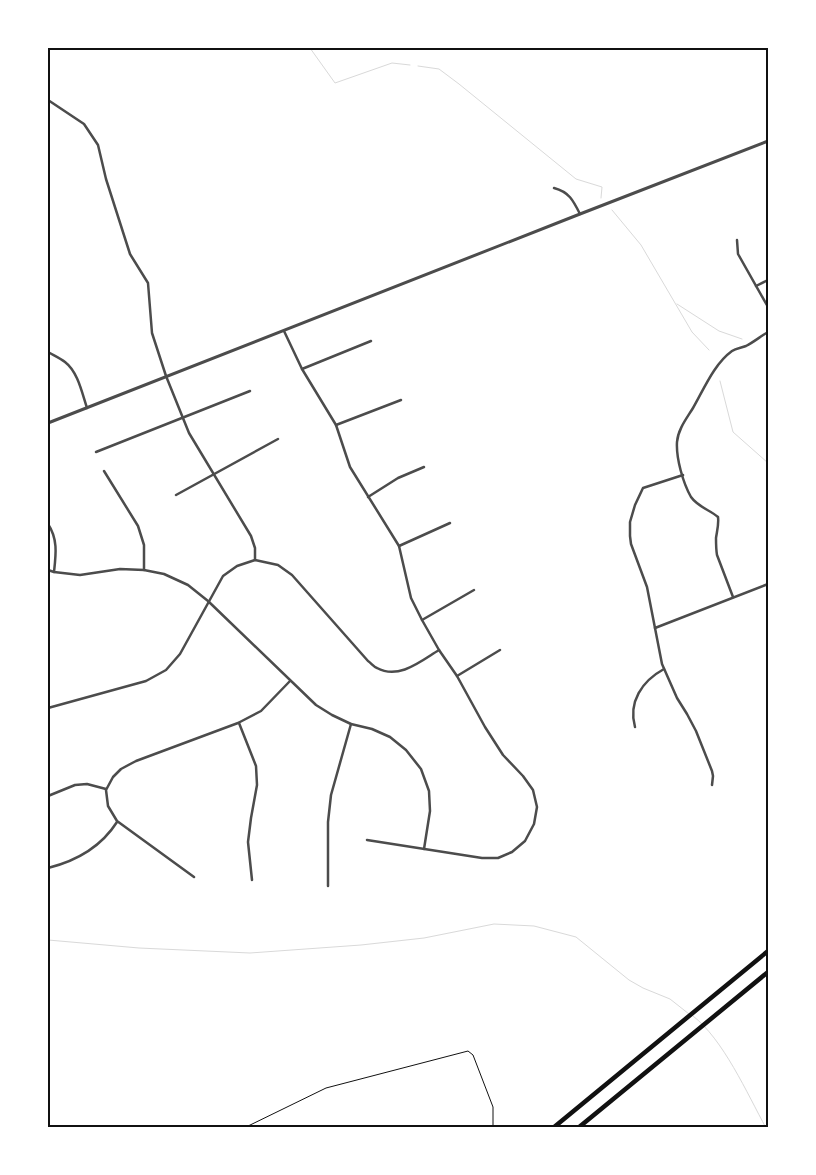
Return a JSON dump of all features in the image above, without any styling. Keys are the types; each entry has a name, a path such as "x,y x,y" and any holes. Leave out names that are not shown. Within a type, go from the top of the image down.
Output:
{"main road":[{"path":"553,1128 768,951"},
{"path":"578,1128 768,972"}],"street":[{"path":"48,100 84,124 98,145 106,179 130,254 148,283 152,333 166,376 189,433 251,536 255,548 255,560"},
{"path":"48,424 166,376 768,141"},
{"path":"554,188 565,191 580,214"},
{"path":"737,240 738,254 768,307"},
{"path":"756,286 768,280"},
{"path":"284,331 302,369 336,425 350,466 399,546 411,598 422,620 503,755 523,776 533,790 537,807 534,824 525,842 512,852 498,858 482,858 367,840"},
{"path":"733,598 716,554 719,520 692,498 687,488 677,452 678,435 710,376 722,361 732,350 746,346 768,332"},
{"path":"302,369 371,340"},
{"path":"48,352 64,360 70,366 87,408"},
{"path":"96,452 250,391"},
{"path":"336,425 401,400"},
{"path":"176,495 278,438"},
{"path":"368,496 398,478 424,467"},
{"path":"104,471 138,526 144,545 144,570"},
{"path":"683,475 643,488 630,522 631,544 647,587 664,669 677,698 688,714 696,731 712,771 712,785"},
{"path":"48,524 51,528 56,548 54,572"},
{"path":"399,546 450,524"},
{"path":"48,708 146,681 166,670 180,654 208,601 224,576 238,566 255,560 278,564 292,575 368,661 377,668 400,672 439,650"},
{"path":"48,570 80,575 120,569 144,570 164,574 188,585 208,601 316,705 351,724 390,737 406,750 421,770 429,791 430,810 424,849"},
{"path":"655,628 768,584"},
{"path":"422,620 474,590"},
{"path":"457,676 500,650"},
{"path":"635,727 632,713 635,700 646,682 654,674 664,669"},
{"path":"194,877 117,821 108,806 106,790 113,777 121,769 136,761 238,722 261,711 290,681"},
{"path":"238,722 256,766 257,785 248,842 252,880"},
{"path":"328,886 328,822 331,795 351,724"},
{"path":"48,796 74,785 87,784 106,790"},
{"path":"48,868 58,866 92,848 109,834 117,821"}],"path":[{"path":"244,1128 326,1088 468,1051 473,1055 493,1107 493,1128"}],"waterway":[{"path":"310,48 335,83 392,63 410,65"},
{"path":"418,66 439,69 576,179 602,187 601,198"},
{"path":"612,210 641,245 692,332 709,350"},
{"path":"677,304 719,331 742,339"},
{"path":"720,381 733,432 768,463"},
{"path":"48,940 139,948 250,953 361,945 424,938 494,924 534,926 576,937 629,980 670,999 689,1014"},
{"path":"693,1016 704,1026 724,1052 766,1128"}]}
